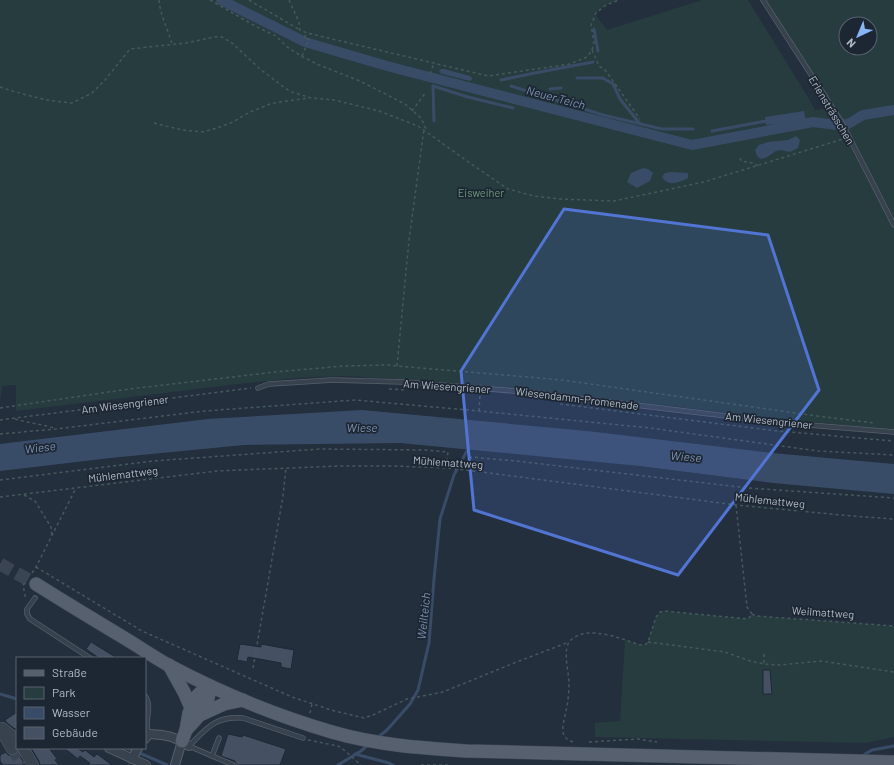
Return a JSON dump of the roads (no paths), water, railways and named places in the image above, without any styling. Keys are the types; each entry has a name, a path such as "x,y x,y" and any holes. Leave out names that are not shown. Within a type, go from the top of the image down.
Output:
{"main road":[{"path":"32,579 169,666 210,686 242,700 312,726 365,740 421,748 505,753 894,762"},
{"path":"169,666 195,711"},
{"path":"186,739 195,711 196,697 210,686"},
{"path":"195,711 242,700"}],"street":[{"path":"0,727 16,745"},
{"path":"147,736 162,735 186,739 176,764"},
{"path":"20,749 33,765"},
{"path":"111,749 146,765"},
{"path":"132,759 137,749"}],"lane":[{"name":"Erlensträsschen","path":"763,0 841,121 894,225"},
{"name":"Am Wiesengriener","path":"258,388 270,384 333,380 412,383 527,392 785,423 894,432"},
{"path":"35,598 28,609 27,614 30,618 88,657"},
{"path":"146,697 149,704 147,736"},
{"path":"234,764 212,756 186,739 226,718 242,718 303,738"},
{"path":"212,756 219,738"}],"water":[{"path":"441,69 470,76 472,79 470,81 442,74 439,71"},
{"path":"804,111 806,121 766,125 765,117"},
{"path":"796,136 800,140 798,148 790,152 781,150 776,151 761,159 757,156 755,150 759,145 768,142 788,140"},
{"path":"643,168 648,169 653,173 650,181 637,188 627,182 631,173"},
{"path":"665,173 688,173 688,178 677,183 667,182 662,177"},
{"name":"Wiese","path":"362,410 587,431 772,453 894,464 894,494 773,483 640,466 400,443 244,445 110,458 0,471 0,444 208,419"}],"waterway":[{"name":"Neuer Teich","path":"221,0 305,42 387,66 692,145 813,122 837,125 848,124 863,115 894,110"},
{"path":"594,29 598,51"},
{"path":"501,80 593,62"},
{"path":"577,78 603,78 613,84 620,99 640,124"},
{"path":"433,86 468,97 513,108"},
{"path":"433,86 434,121"},
{"path":"511,86 603,115 662,129 693,129"},
{"path":"550,89 561,88"},
{"path":"712,131 766,121"},
{"name":"Neuer Teich","path":"806,121 811,123"},
{"name":"Weilteich","path":"377,738 387,730 410,704 418,690 429,643 440,519 454,475 469,447"},
{"name":"Weilteich","path":"0,694 16,699"},
{"name":"Weilteich","path":"338,765 368,745"},
{"path":"865,754 872,750 894,746"},
{"name":"Weilteich","path":"130,749 167,765"},
{"path":"355,754 393,765"}],"tunnel":[{"path":"0,564 36,584"},
{"path":"12,749 22,765"}],"park label":[{"name":"Eisweiher","path":"481,192"}]}
